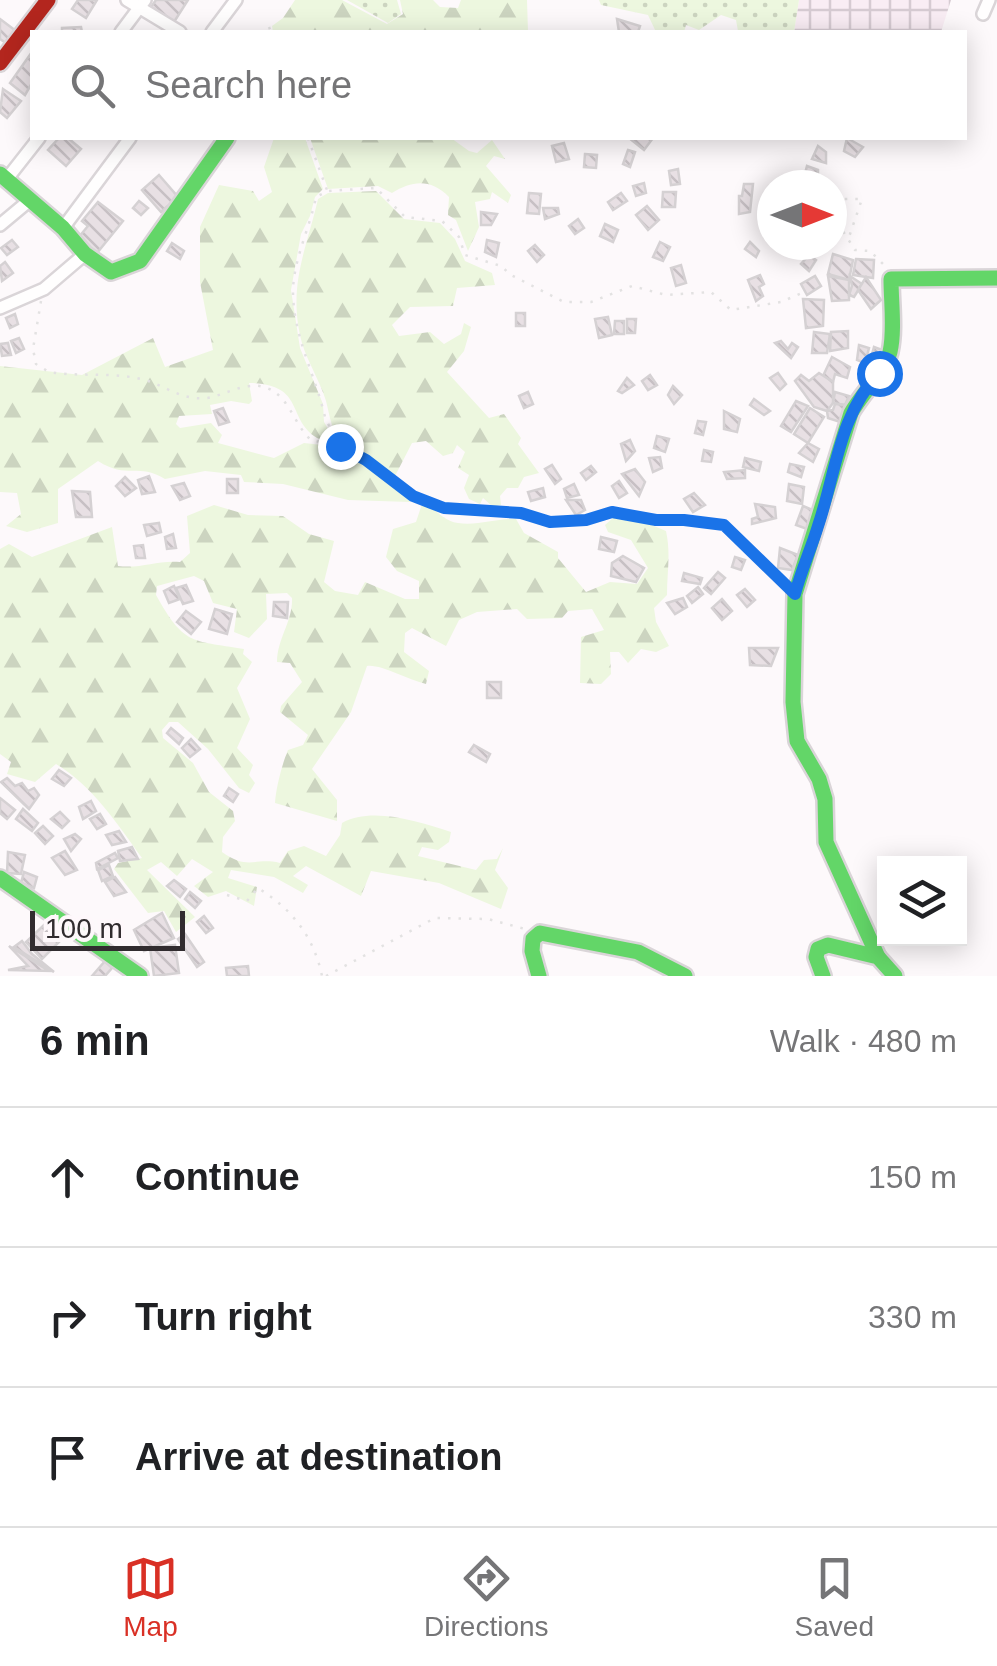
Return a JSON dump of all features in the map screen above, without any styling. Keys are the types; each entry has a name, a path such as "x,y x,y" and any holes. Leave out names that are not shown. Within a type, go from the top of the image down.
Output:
{"street":[{"path":"0,63 48,0"},
{"path":"127,0 142,4 177,30"},
{"path":"214,30 236,0"},
{"path":"983,14 989,0"},
{"path":"122,30 142,4"},
{"path":"38,140 3,177 63,228 85,254 111,272 140,262 226,140"},
{"path":"63,228 129,140"},
{"path":"0,225 30,200"},
{"path":"0,308 44,289 85,254"},
{"path":"895,976 878,956 826,842 825,799 819,779 797,742 793,702 795,594 850,414 864,389 882,370 890,352 891,279 997,278"},
{"path":"0,878 140,976"},
{"path":"538,976 532,951 533,940 540,934 638,952 685,976"},
{"path":"823,976 816,957 818,949 828,946 878,956"}],"path":[{"path":"309,140 328,191"},
{"path":"340,446 326,420 325,403 301,346 293,289 316,197 328,191 376,188 405,217 442,221 460,237 465,255 501,266 564,302 590,302 632,286 666,295 711,292 731,310 780,302 804,292"},
{"path":"847,199 862,199 848,239 855,250 870,251 887,266 891,279"},
{"path":"44,289 32,349 41,369 146,380 193,398 266,387 282,399 311,440 340,446 366,460 413,496 444,508 521,513 550,522 586,520 612,512 724,525 795,594"},
{"path":"227,894 247,902 258,888 293,914 312,944 324,976 435,918 488,918 540,934"}],"shaded area":[{"path":"799,0 951,0 942,30 794,30"}],"green space":[{"path":"295,0 342,0 387,24 403,14 400,0 433,0 440,7 458,8 461,0 527,0 528,30 273,30 272,26"},
{"path":"347,0 397,0 401,14 388,23"},
{"path":"599,0 799,0 794,30 738,30 736,20 721,15 699,30 686,25 685,30 655,30 648,15 601,5"},
{"path":"273,140 306,140 323,189 315,197 301,234 291,290 300,348 323,404 324,422 337,444 314,436 287,395 266,385 249,383 249,404 231,401 210,405 212,414 179,416 176,424 180,428 211,423 222,435 218,443 274,458 304,443 340,447 361,458 410,496 410,502 348,500 283,484 244,482 241,475 205,471 165,479 147,472 108,467 98,461 58,489 58,523 27,532 6,526 21,514 17,493 0,492 0,366 82,375 153,338 165,367 213,350 200,282 200,227 219,185 253,191 259,201 272,192 264,167"},
{"path":"311,140 454,140 477,153 492,140 505,159 494,156 486,166 511,195 508,203 492,192 490,199 475,202 479,227 468,251 456,220 448,215 449,197 429,184 407,186 392,193 378,186 328,189"},
{"path":"376,191 404,219 440,223 455,239 465,261 492,273 495,285 457,288 453,306 410,307 392,325 399,336 430,332 444,344 461,334 464,323 471,327 464,351 447,372 489,418 504,414 521,438 518,444 539,473 524,477 518,488 507,488 500,496 501,505 493,507 483,498 480,504 469,499 464,488 469,475 458,468 465,452 457,445 453,453 443,456 426,441 412,443 394,478 346,448 333,428 302,343 296,304 300,270 318,199 328,193"},
{"path":"422,504 458,523 516,519 524,533 558,552 558,558 586,592 610,582 637,584 648,568 631,540 608,532 605,525 614,517 635,518 666,531 667,595 654,608 656,622 669,646 656,652 641,649 628,663 619,652 610,652 611,674 601,684 580,683 581,637 604,630 592,609 568,611 562,618 527,619 517,609 477,612 459,620 446,646 412,628 405,633 404,652 429,671 426,684 367,666 351,712 312,769 337,800 337,821 275,803 288,750 303,745 308,735 280,712 302,682 290,663 277,662 292,598 287,593 266,594 267,619 249,638 234,632 237,609 213,603 204,581 194,576 157,586 156,595 182,632 200,641 244,649 243,654 252,662 237,688 250,719 237,748 253,765 249,775 255,783 249,793 239,788 208,749 178,722 169,722 162,730 163,738 193,763 209,792 233,811 235,821 223,837 222,852 231,858 280,863 288,851 304,846 326,856 340,835 342,823 367,816 396,817 451,832 449,842 438,850 422,847 418,856 476,870 484,860 497,859 503,848 495,870 508,888 501,909 439,883 371,871 361,896 306,866 293,876 308,885 303,893 274,877 231,870 228,878 257,887 254,906 226,891 208,897 194,886 213,872 192,859 177,876 161,862 147,870 195,917 176,932 164,911 148,913 114,869 118,863 142,858 104,806 81,783 56,764 35,782 7,774 11,762 0,754 0,549 9,544 32,557 112,527 118,566 180,562 190,553 187,516 214,505 248,515 283,516 309,534 334,541 324,582 335,591 358,595 365,582 405,599 419,599 419,581 397,571 386,557 393,529 416,522"}],"building":[{"path":"78,0 97,0 86,18 72,9"},
{"path":"156,0 188,0 174,22 151,7"},
{"path":"0,19 16,31 6,43 0,39"},
{"path":"617,19 640,26 639,30 619,30"},
{"path":"30,55 30,86 25,95 10,83"},
{"path":"3,89 21,101 7,118 0,112"},
{"path":"57,140 70,140 81,149 66,166 48,150"},
{"path":"632,140 652,140 644,150"},
{"path":"847,140 863,147 855,157 844,151"},
{"path":"564,143 569,159 556,162 552,146"},
{"path":"818,146 826,152 826,163 812,159"},
{"path":"628,150 635,152 630,167 623,164"},
{"path":"585,154 597,155 596,168 584,167"},
{"path":"678,169 680,184 671,185 669,171"},
{"path":"159,175 178,197 161,212 142,190"},
{"path":"644,183 646,193 636,196 633,186"},
{"path":"744,184 753,184 750,212 739,214 739,196"},
{"path":"663,192 676,192 675,207 662,207"},
{"path":"529,193 541,194 539,214 527,213"},
{"path":"621,193 627,201 613,210 608,202"},
{"path":"139,201 148,208 141,215 133,208"},
{"path":"98,202 123,221 97,253 78,238 88,226 82,221"},
{"path":"647,206 659,220 648,230 636,215"},
{"path":"543,208 558,208 559,214 545,219"},
{"path":"481,212 497,214 491,225 481,225"},
{"path":"578,219 584,228 575,234 569,226"},
{"path":"605,224 618,230 613,242 600,236"},
{"path":"12,240 18,247 7,255 1,248"},
{"path":"487,240 499,243 496,257 485,252"},
{"path":"660,242 670,247 663,261 653,257"},
{"path":"750,242 757,249 756,257 745,249"},
{"path":"172,243 184,251 180,259 167,251"},
{"path":"535,245 544,255 537,262 528,251"},
{"path":"856,259 874,260 873,278 853,275"},
{"path":"805,260 816,260 809,271 801,264"},
{"path":"832,260 853,260 849,280 828,274"},
{"path":"5,262 13,273 2,281 0,266"},
{"path":"681,265 686,283 676,286 671,268"},
{"path":"760,275 763,296 756,301 748,280"},
{"path":"815,276 821,286 807,295 801,284"},
{"path":"828,276 849,280 849,300 832,301"},
{"path":"850,276 862,284 854,297 849,295"},
{"path":"866,277 881,300 871,309 858,290"},
{"path":"803,299 824,300 823,326 806,328"},
{"path":"516,313 525,313 525,326 516,326"},
{"path":"15,314 18,324 10,328 6,318"},
{"path":"608,317 612,335 599,338 595,319"},
{"path":"627,319 636,319 635,333 627,333"},
{"path":"615,321 624,321 624,334 614,334"},
{"path":"848,331 848,348 830,351 831,332"},
{"path":"814,332 830,334 827,353 812,353"},
{"path":"19,338 24,349 16,353 11,341"},
{"path":"781,341 788,349 792,343 798,347 791,358 775,343"},
{"path":"8,343 11,355 2,356 0,344"},
{"path":"859,345 869,348 865,363 857,360"},
{"path":"874,347 885,351 879,373 868,369"},
{"path":"832,357 850,367 847,378 835,374 833,382 823,376"},
{"path":"778,373 786,384 780,390 770,378"},
{"path":"819,373 833,382 833,403 827,411 814,407 795,381 801,375 809,381"},
{"path":"650,375 657,385 648,390 642,381"},
{"path":"627,378 634,385 622,393 618,391"},
{"path":"673,386 682,395 674,404 668,395"},
{"path":"528,392 533,404 524,408 519,396"},
{"path":"835,392 849,396 845,405 833,403"},
{"path":"754,399 770,411 764,415 750,405"},
{"path":"796,401 808,406 791,432 781,426"},
{"path":"835,404 845,405 840,422 828,418 827,411 833,410"},
{"path":"223,408 229,422 219,425 214,411"},
{"path":"810,408 824,417 808,443 794,434"},
{"path":"724,411 740,419 737,432 724,429"},
{"path":"698,421 706,422 703,435 695,433"},
{"path":"657,436 669,439 665,452 654,448"},
{"path":"630,440 635,451 626,461 621,444"},
{"path":"808,443 819,449 813,462 799,453"},
{"path":"704,450 713,452 711,462 702,461"},
{"path":"660,457 662,468 653,472 649,458"},
{"path":"745,458 761,462 759,471 743,467"},
{"path":"790,464 804,467 801,477 788,472"},
{"path":"552,465 561,479 555,484 545,469"},
{"path":"591,466 596,472 586,480 581,473"},
{"path":"635,469 645,482 639,496 622,474"},
{"path":"745,470 745,478 727,479 724,472"},
{"path":"149,476 155,492 142,494 138,480"},
{"path":"125,477 136,488 125,496 116,486"},
{"path":"227,479 238,479 238,493 227,493"},
{"path":"619,481 627,493 619,498 612,486"},
{"path":"184,483 190,496 180,500 172,486"},
{"path":"574,484 579,495 567,498 564,489"},
{"path":"789,484 804,487 802,504 787,501"},
{"path":"543,488 545,497 531,501 528,492"},
{"path":"72,491 90,492 92,517 76,517"},
{"path":"694,493 705,505 693,512 684,499"},
{"path":"566,500 581,500 585,510 576,515"},
{"path":"755,504 775,507 776,518 752,524 752,519 758,517"},
{"path":"803,506 815,511 807,529 796,525"},
{"path":"159,523 161,532 147,536 144,525"},
{"path":"173,534 176,548 167,549 165,537"},
{"path":"601,537 617,541 614,552 599,549"},
{"path":"143,545 145,558 136,558 134,546"},
{"path":"780,548 798,555 792,570 778,568"},
{"path":"623,556 644,568 636,582 611,576 612,563"},
{"path":"735,557 745,560 741,570 732,567"},
{"path":"718,572 725,578 711,594 704,588"},
{"path":"684,573 702,578 700,584 682,581"},
{"path":"186,585 193,601 183,604 176,588"},
{"path":"174,586 180,599 169,603 164,591"},
{"path":"698,587 703,594 692,603 687,596"},
{"path":"745,589 755,600 747,607 737,595"},
{"path":"683,598 687,607 675,614 667,603"},
{"path":"722,599 732,611 722,620 712,608"},
{"path":"274,602 288,602 287,618 273,616"},
{"path":"215,609 232,614 227,634 209,629"},
{"path":"186,611 201,622 191,634 177,622"},
{"path":"749,648 778,648 771,666 750,665"},
{"path":"487,682 501,682 501,698 487,698"},
{"path":"171,728 183,738 179,744 167,733"},
{"path":"191,739 200,749 190,757 182,748"},
{"path":"474,745 490,754 486,762 469,752"},
{"path":"59,770 71,778 64,786 52,779"},
{"path":"7,778 15,786 22,783 28,791 34,788 39,795 29,809 1,782"},
{"path":"229,788 238,794 233,802 224,796"},
{"path":"0,798 15,810 7,819 0,813"},
{"path":"91,801 96,811 83,819 79,807"},
{"path":"23,809 38,823 32,831 16,819"},
{"path":"60,812 69,821 62,828 51,819"},
{"path":"100,814 106,824 97,829 90,819"},
{"path":"43,826 53,836 45,844 35,833"},
{"path":"119,831 126,842 112,845 106,835"},
{"path":"75,834 81,839 71,851 64,839"},
{"path":"132,847 138,859 120,861 118,851"},
{"path":"65,851 77,870 65,875 52,858"},
{"path":"8,852 25,855 21,874 7,873"},
{"path":"115,853 118,858 97,869 96,863"},
{"path":"109,865 113,876 102,881 98,870"},
{"path":"24,872 37,877 34,888 21,883"},
{"path":"115,877 126,892 114,896 105,882"},
{"path":"174,880 186,889 180,897 167,886"},
{"path":"190,892 201,901 195,908 185,899"},
{"path":"162,913 174,938 144,951 134,930"},
{"path":"204,916 213,928 206,933 197,922"},
{"path":"45,924 61,940 42,959 26,942"},
{"path":"185,934 204,962 197,967 178,939"},
{"path":"22,941 32,954 54,972 14,947"},
{"path":"175,945 179,973 154,976 150,948"},
{"path":"9,946 49,971 8,970 28,966"},
{"path":"105,961 112,968 105,976 92,976"},
{"path":"248,966 249,976 227,976 226,968"}],"traffic: fast":[{"path":"0,174 63,228 85,254 111,272 140,261 226,140"},
{"path":"878,957 826,842 825,799 819,779 797,741 793,702 795,594 851,413 890,352 891,279 997,278"},
{"path":"0,878 140,976"},
{"path":"539,976 532,951 533,939 540,933 638,952 685,976"},
{"path":"823,976 816,957 818,949 828,945 878,957 895,976"}],"traffic: jam":[{"path":"0,63 48,0"}],"route":[{"path":"340,446 366,460 413,496 444,508 530,514 550,522 586,520 612,512 724,525 795,594 850,414 864,389 879,373"}]}
